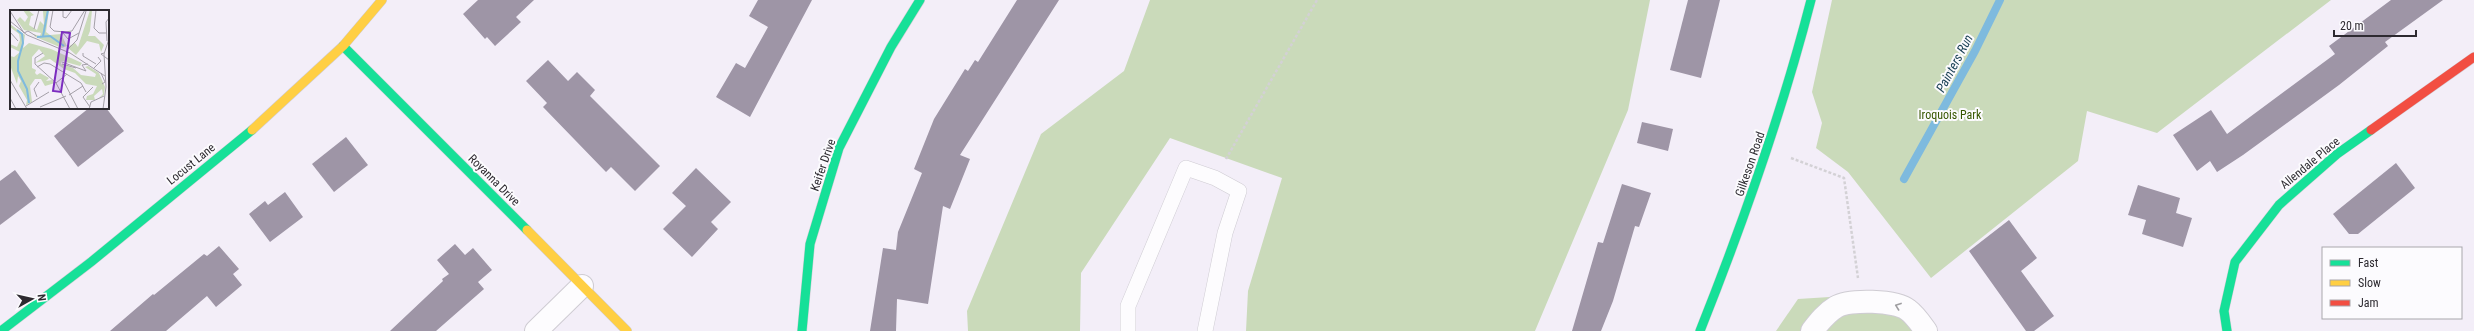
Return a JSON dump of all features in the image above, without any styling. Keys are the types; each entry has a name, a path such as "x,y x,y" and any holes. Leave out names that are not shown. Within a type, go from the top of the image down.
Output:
{"street":[{"name":"Locust Lane","path":"0,331 91,262 263,121 343,46 382,0"},
{"name":"Keifer Drive","path":"802,331 810,244 839,148 891,46 920,0"},
{"name":"Gilkeson Road","path":"1700,331 1732,251 1769,149 1811,0"},
{"name":"Royanna Drive","path":"343,46 627,331"},
{"name":"Allendale Place","path":"2227,331 2224,311 2235,262 2279,205 2337,154 2474,57"},
{"path":"536,331 582,286"},
{"path":"1812,331 1820,320 1837,306 1861,302 1888,302 1908,309 1926,331"}],"lane":[{"path":"1128,331 1128,306 1186,168 1215,178 1239,191 1225,233 1205,331"}],"path":[{"path":"1215,178 1317,0"},
{"path":"1769,149 1844,178 1861,302"}],"green space":[{"path":"1150,0 1650,0 1628,110 1535,331 1246,331 1248,291 1282,178 1170,138 1081,273 1080,331 968,331 967,311 1041,134 1124,71"},
{"name":"Iroquois Park","path":"1832,0 2331,0 2157,133 2087,111 2078,161 1931,278 1848,172 1816,148 1822,123 1812,92"},
{"path":"1893,293 1921,331 1776,331 1798,299"}],"building":[{"path":"478,0 534,0 516,17 521,22 495,46 487,37 485,39 463,14"},
{"path":"758,0 812,0 750,117 716,97 736,63 745,68 768,27 749,16"},
{"path":"1017,0 1059,0 960,155 970,159 950,209 943,206 928,304 897,299 896,331 870,331 883,248 896,250 898,232 922,173 914,169 934,119 965,69 968,71 975,60 978,62"},
{"path":"1688,0 1720,0 1701,78 1670,70"},
{"path":"2391,0 2443,0 2385,42 2388,46 2339,85 2243,155 2217,172 2210,161 2197,171 2173,135 2211,110 2227,134 2335,54 2329,46"},
{"path":"548,60 568,81 577,72 595,90 590,96 660,166 635,191 611,167 606,172 543,107 547,103 526,81"},
{"path":"88,109 107,109 124,131 78,167 54,136"},
{"path":"1642,122 1673,129 1668,151 1637,143"},
{"path":"346,137 368,165 334,192 312,164"},
{"path":"2396,163 2415,188 2358,234 2349,234 2333,214"},
{"path":"696,168 731,202 711,222 718,229 692,257 663,229 686,206 672,193"},
{"path":"15,170 36,198 0,225 0,181"},
{"path":"1622,184 1651,193 1639,227 1635,226 1613,301 1601,331 1572,331 1598,242 1603,243"},
{"path":"2138,185 2180,198 2176,213 2192,218 2183,247 2142,234 2146,220 2128,215"},
{"path":"285,192 303,217 270,242 249,214 265,201 268,205"},
{"path":"2009,220 2037,258 2021,271 2054,316 2034,331 2026,331 1969,251"},
{"path":"455,244 465,255 473,248 492,270 478,282 484,289 436,331 390,331 443,281 442,279 449,274 437,260"},
{"path":"219,246 239,269 233,274 242,285 216,307 207,296 166,331 110,331 153,294 154,295 204,254 207,256"}],"waterway":[{"name":"Painters Run","path":"1904,179 1975,51 2000,0"}],"traffic: fast":[{"path":"802,331 810,244 839,148 891,47 920,0"},
{"path":"1700,331 1761,167 1800,42 1811,0"},
{"path":"343,46 527,230"},
{"path":"1,331 91,262 252,130"},
{"path":"2227,331 2224,311 2235,262 2279,205 2337,154 2371,130"}],"traffic: slow":[{"path":"252,130 343,46 382,0"},
{"path":"527,230 627,331"}],"traffic: jam":[{"path":"2371,130 2474,57"}]}
